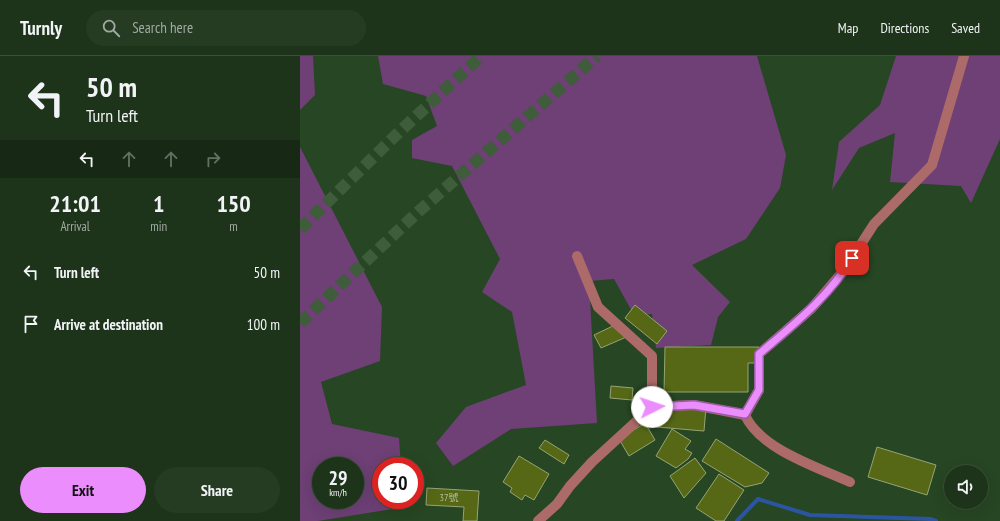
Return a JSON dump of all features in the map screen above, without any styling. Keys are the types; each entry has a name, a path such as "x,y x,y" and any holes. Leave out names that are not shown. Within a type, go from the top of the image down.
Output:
{"street":[{"path":"745,414 759,390 759,354 811,309 845,269 874,224 932,165 964,56"},
{"path":"577,256 598,307 652,356 652,407"},
{"path":"538,521 557,504 570,486 592,462 652,407 694,405 745,414"},
{"path":"745,414 749,425 758,434 793,457 850,482"}],"shaded area":[{"path":"300,56 313,56 315,95 300,110"},
{"path":"378,56 757,56 786,155 780,188 746,239 692,265 730,302 718,317 711,345 656,348 652,314 634,315 614,279 589,281 597,423 511,429 453,466 436,443 466,407 526,385 512,312 482,292 500,259 452,166 412,158 412,140 437,126 426,96 383,84"},
{"path":"896,56 1000,56 1000,139 971,203 961,186 890,182 895,133 859,148 832,190 839,142 880,105"},
{"path":"300,147 382,307 380,361 321,382 332,424 399,438 400,457 372,457 372,509 393,509 318,521 300,521"}],"building":[{"path":"635,305 667,331 657,344 625,318"},
{"path":"617,324 631,335 601,348 594,335"},
{"path":"665,347 759,347 759,363 748,363 748,392 664,392"},
{"path":"611,386 633,388 632,400 610,398"},
{"path":"659,402 706,407 704,431 657,427"},
{"path":"645,423 655,440 629,456 619,439"},
{"path":"672,429 691,441 685,449 692,453 688,459 676,468 656,456"},
{"path":"716,439 769,473 762,483 745,487 702,461"},
{"path":"545,440 569,455 564,464 539,448"},
{"path":"877,447 936,465 927,495 868,477"},
{"path":"519,456 549,474 534,500 525,495 522,500 510,492 512,488 503,482"},
{"path":"695,458 706,473 684,498 670,476"},
{"path":"719,474 744,490 724,521 716,521 696,508"},
{"path":"427,488 479,491 477,521 463,521 464,507 426,505"}],"waterway":[{"path":"737,521 758,499 810,515 930,519 936,521"}],"tunnel":[{"path":"300,229 396,135 481,56"},
{"path":"300,323 418,212 597,56"}],"route":[{"path":"652,407 694,405 745,414 759,390 759,354 811,309 845,269 852,258"}]}
